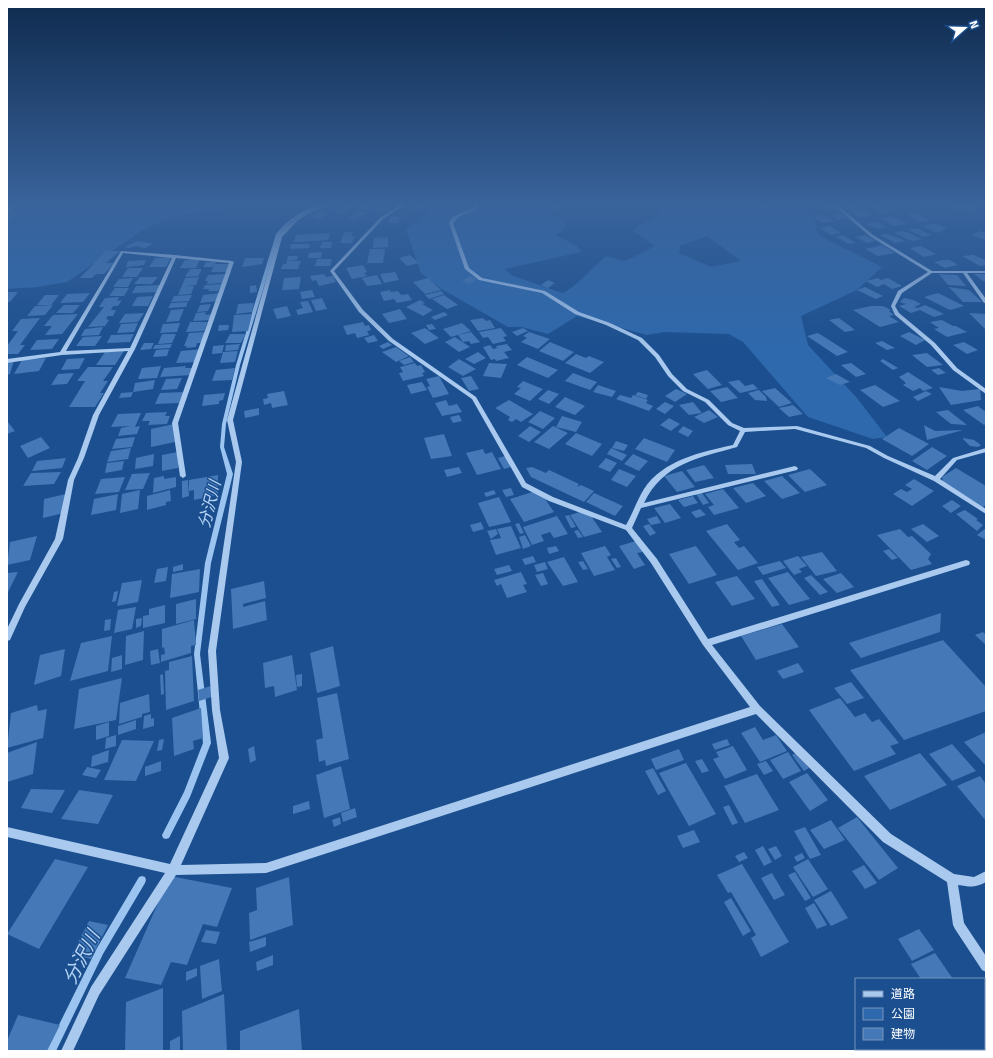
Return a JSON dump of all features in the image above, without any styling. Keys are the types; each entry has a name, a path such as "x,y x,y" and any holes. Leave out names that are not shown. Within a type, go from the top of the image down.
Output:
{"street":[{"path":"62,353 122,252"},
{"path":"127,252 232,262 175,423 183,476"},
{"path":"67,1051 98,985 173,870 224,758 216,710 212,651 239,462 230,420 276,252"},
{"path":"350,252 332,271 342,286 361,311 390,340 474,398 524,485 551,499 628,528 654,561 706,643 756,709 887,838 952,879 975,882 986,876"},
{"path":"461,252 467,269 472,274 481,278 543,292 577,313 608,324 640,339 657,356 670,375 685,390 707,401 730,424 743,430 795,427 830,435 868,447 886,457 936,479 986,512"},
{"path":"899,252 931,272 986,272"},
{"path":"7,638 22,606 59,539 72,480 96,415 132,349 175,256"},
{"path":"931,272 900,292 893,306 898,314 934,344 955,369 986,392"},
{"path":"964,273 986,302"},
{"path":"7,361 62,353 132,349"},
{"path":"628,528 648,488 662,472 699,455 735,446 743,430"},
{"path":"936,479 955,459 986,450"},
{"path":"640,506 795,468"},
{"path":"706,643 966,563"},
{"path":"7,832 173,870 266,868 756,709"},
{"path":"952,879 959,925 986,966"}],"green space":[{"path":"7,252 110,252 67,282 38,287 7,289"},
{"path":"414,252 579,252 505,269 511,275 562,293 578,282 606,256 625,261 642,252 679,252 711,267 741,261 729,252 853,252 882,267 857,290 801,316 808,345 857,398 887,437 873,439 808,417 743,342 729,334 664,332 647,335 577,316 548,334 521,327 508,327 440,288 421,273"}],"building":[{"path":"105,252 118,252 106,263 114,263 104,274 96,274 92,278 80,278"},
{"path":"322,252 321,258 308,258 309,253"},
{"path":"369,252 385,252 383,263 367,263"},
{"path":"871,252 895,253 878,256"},
{"path":"917,252 933,252 936,254 924,257"},
{"path":"410,255 419,263 407,266 399,258"},
{"path":"973,255 986,260 986,265 980,266 962,256"},
{"path":"288,256 298,256 297,260 287,261"},
{"path":"171,257 166,267 149,267 155,258"},
{"path":"245,258 264,258 262,264 242,267"},
{"path":"200,259 196,268 180,268 185,260"},
{"path":"317,259 332,259 330,266 315,266"},
{"path":"146,260 144,265 126,267 128,261"},
{"path":"950,260 958,265 945,268 934,262"},
{"path":"287,261 301,261 298,269 281,269 283,264 286,264"},
{"path":"206,262 216,262 213,267 203,267"},
{"path":"215,264 230,264 227,272 211,272"},
{"path":"363,265 367,272 364,273 367,276 352,279 346,268"},
{"path":"128,268 143,268 137,277 122,277"},
{"path":"190,269 201,269 201,271 198,276 185,277"},
{"path":"395,272 399,280 384,283 380,274"},
{"path":"225,274 222,283 207,284 208,281 205,281 208,275"},
{"path":"324,274 326,277 333,276 336,282 319,286 316,280 312,281 310,276"},
{"path":"939,274 957,275 966,286 948,285"},
{"path":"974,274 986,274 986,281 983,281"},
{"path":"377,275 382,284 367,286 362,278"},
{"path":"470,276 477,279 469,284 462,281"},
{"path":"140,277 158,277 152,284 134,284"},
{"path":"199,277 196,285 185,286 194,286 191,294 178,295 185,278"},
{"path":"301,277 299,289 282,290 284,278"},
{"path":"133,278 128,287 113,287 119,279"},
{"path":"428,278 441,290 425,294 413,282"},
{"path":"878,278 881,280 888,278 902,286 892,289 884,284 877,287 866,281"},
{"path":"548,280 555,283 548,288 541,285"},
{"path":"222,284 218,291 208,291 209,289 203,289 205,285"},
{"path":"161,285 157,292 132,293 136,286"},
{"path":"256,285 257,292 250,293 250,286"},
{"path":"865,287 883,296 876,299 857,290"},
{"path":"949,287 969,290 982,302 963,302"},
{"path":"115,288 129,288 124,296 109,296"},
{"path":"312,290 315,297 302,299 300,292"},
{"path":"390,290 391,292 398,291 401,295 408,294 412,300 397,303 394,299 384,301 380,292"},
{"path":"441,291 444,294 429,299 425,295"},
{"path":"7,292 18,292 10,302 7,302"},
{"path":"90,293 83,302 60,303 67,294"},
{"path":"221,293 219,301 200,303 203,295"},
{"path":"938,293 964,306 950,310 924,297"},
{"path":"45,295 59,295 51,305 37,305"},
{"path":"192,295 189,301 171,302 174,296"},
{"path":"444,295 458,305 447,309 432,299"},
{"path":"153,296 148,306 132,306 137,297"},
{"path":"119,297 117,301 122,300 118,306 113,306 111,310 116,310 113,316 108,316 106,319 109,320 105,326 88,327 104,307 99,307 105,298"},
{"path":"322,298 327,309 316,311 311,300"},
{"path":"904,298 921,304 914,307 918,308 925,305 944,314 934,317 920,310 911,313 899,306 906,304 900,302"},
{"path":"420,300 425,303 422,304 433,310 423,316 406,307"},
{"path":"308,301 313,312 298,315 296,310 303,308 300,302"},
{"path":"188,302 186,307 168,308 171,303"},
{"path":"254,303 252,312 236,314 238,304"},
{"path":"211,304 208,311 197,312 200,305"},
{"path":"53,305 45,315 27,316 35,306"},
{"path":"64,305 80,305 73,313 56,313"},
{"path":"287,306 291,316 277,319 273,309"},
{"path":"871,306 883,306 891,310 889,311 894,315 889,316 899,322 880,327 853,310"},
{"path":"184,309 179,321 166,322 171,310"},
{"path":"400,309 407,319 389,323 382,314"},
{"path":"206,312 205,315 212,314 210,320 193,321 196,313"},
{"path":"444,312 448,315 435,320 431,317"},
{"path":"144,313 138,322 119,323 125,314"},
{"path":"969,313 986,314 986,330"},
{"path":"78,314 62,334 45,335 52,326 44,326 53,315"},
{"path":"252,314 248,331 232,332 234,315"},
{"path":"40,318 20,345 25,345 18,354 7,354 7,346 18,331 12,331 21,319"},
{"path":"483,318 486,321 490,320 495,328 478,331 470,320"},
{"path":"839,318 855,330 845,332 829,320"},
{"path":"942,320 967,332 947,337 934,329 939,328 930,322"},
{"path":"190,322 208,322 204,331 186,332"},
{"path":"363,322 365,326 369,325 371,330 367,331 369,335 357,338 355,333 347,335 343,326"},
{"path":"138,323 134,332 117,333 121,324"},
{"path":"180,323 177,332 160,333 163,324"},
{"path":"462,323 471,331 451,337 443,329"},
{"path":"432,324 436,329 429,330 426,325"},
{"path":"219,325 229,325 228,330 218,331"},
{"path":"103,327 99,335 81,336 85,329"},
{"path":"425,328 439,338 425,344 411,333"},
{"path":"501,328 507,336 503,337 506,341 493,344 488,337 483,338 479,332"},
{"path":"523,328 528,331 517,336 512,332"},
{"path":"206,332 201,343 197,343 196,347 186,348 187,346 184,346 189,333"},
{"path":"471,332 480,342 471,344 469,341 463,342 458,335"},
{"path":"529,332 550,339 538,349 521,342 527,338 523,336"},
{"path":"909,332 925,340 916,345 900,336"},
{"path":"818,333 848,352 837,356 807,336"},
{"path":"134,334 130,342 107,343 111,335"},
{"path":"162,334 176,334 172,343 158,344"},
{"path":"230,334 246,334 241,343 225,343"},
{"path":"374,335 378,341 368,343 364,338"},
{"path":"102,336 95,346 76,346 83,337"},
{"path":"455,337 470,347 459,352 445,342"},
{"path":"59,339 52,349 30,350 37,340"},
{"path":"882,341 895,348 887,350 875,343"},
{"path":"388,342 392,345 383,349 379,346"},
{"path":"550,342 574,352 563,361 539,351"},
{"path":"964,342 978,350 967,354 953,345"},
{"path":"144,343 154,343 151,349 140,350"},
{"path":"172,344 170,348 153,349 155,345"},
{"path":"240,344 238,350 225,351 226,345"},
{"path":"507,344 512,350 504,352 509,358 496,361 495,359 491,360 483,347 490,345 493,349 497,348 496,346"},
{"path":"224,345 222,353 212,354 213,346"},
{"path":"396,347 409,356 396,362 382,352"},
{"path":"169,349 167,356 153,357 156,350"},
{"path":"203,349 199,362 176,363 181,351"},
{"path":"124,351 115,365 96,365 105,352"},
{"path":"238,351 235,362 220,363 223,352"},
{"path":"478,352 486,358 474,364 465,359"},
{"path":"927,353 943,365 927,367 912,355"},
{"path":"576,354 586,358 589,356 604,362 590,373 565,363"},
{"path":"410,357 414,362 404,365 399,361"},
{"path":"527,357 558,370 548,378 517,365"},
{"path":"46,358 39,371 14,374 22,360"},
{"path":"85,358 79,369 61,370 67,359"},
{"path":"459,359 476,369 463,376 448,367"},
{"path":"883,359 898,368 893,370 880,361"},
{"path":"14,360 10,374 7,375 7,361"},
{"path":"415,363 417,366 421,365 425,372 422,373 424,376 403,381 399,373 403,372 400,367"},
{"path":"489,363 507,364 501,378 483,376"},
{"path":"851,363 866,374 856,377 841,365"},
{"path":"161,366 157,378 138,379 142,368"},
{"path":"186,366 185,368 194,368 191,375 160,377 164,368"},
{"path":"88,367 113,367 103,381 108,381 100,393 104,393 95,407 69,407 85,381 77,381"},
{"path":"235,368 232,380 212,381 216,370"},
{"path":"939,368 946,373 938,375 931,370"},
{"path":"707,370 722,385 708,389 693,374"},
{"path":"908,372 933,388 923,391 920,388 913,391 903,385 906,383 899,377"},
{"path":"74,373 67,384 51,385 58,374"},
{"path":"573,373 597,382 590,390 565,381"},
{"path":"836,374 850,382 840,385 826,378"},
{"path":"439,376 449,394 433,398 427,387 430,386 426,379"},
{"path":"471,376 479,389 469,391 461,378"},
{"path":"182,378 177,389 161,390 166,379"},
{"path":"155,380 153,389 133,392 135,383"},
{"path":"739,380 745,386 753,384 758,389 740,393 728,382"},
{"path":"523,381 543,389 530,401 514,394 521,388 517,387"},
{"path":"422,382 427,390 411,394 407,385"},
{"path":"598,385 616,391 612,397 593,392"},
{"path":"875,385 900,401 883,407 860,390"},
{"path":"727,387 738,398 721,402 710,391"},
{"path":"939,387 962,391 980,389 981,400 951,405"},
{"path":"775,388 792,403 779,407 762,391"},
{"path":"676,389 687,394 675,402 665,396"},
{"path":"548,390 559,394 549,404 538,399"},
{"path":"759,390 766,397 767,401 755,400 748,393"},
{"path":"284,391 288,405 272,408 271,403 264,405 263,399 268,398 267,394"},
{"path":"926,391 932,394 918,401 913,397"},
{"path":"133,392 131,397 119,398 121,393"},
{"path":"184,392 179,403 155,404 160,393"},
{"path":"638,392 648,395 646,399 635,395"},
{"path":"225,393 223,400 219,401 219,404 202,406 204,395"},
{"path":"620,395 631,398 633,395 648,400 646,403 653,406 649,411 616,399"},
{"path":"565,397 585,406 575,415 555,407"},
{"path":"446,400 449,406 457,404 462,412 442,416 435,403"},
{"path":"509,400 533,414 521,422 516,419 512,422 508,420 510,417 495,408"},
{"path":"665,402 674,406 665,414 656,409"},
{"path":"693,402 702,413 689,415 679,405"},
{"path":"793,405 803,414 789,417 779,408"},
{"path":"978,406 986,412 986,424 984,425 963,410"},
{"path":"259,408 259,415 245,418 244,411"},
{"path":"709,410 718,417 704,423 694,417"},
{"path":"948,410 967,425 951,424 936,412"},
{"path":"540,411 555,418 543,429 528,422"},
{"path":"167,412 165,416 170,416 167,424 148,425 150,421 142,421 146,413"},
{"path":"141,413 135,427 140,426 137,434 118,436 121,428 131,426 111,427 118,414"},
{"path":"459,415 462,421 453,423 450,417"},
{"path":"562,416 582,422 576,432 556,427"},
{"path":"669,418 680,424 671,431 660,425"},
{"path":"7,421 15,431 7,434"},
{"path":"174,424 175,442 151,447 151,429"},
{"path":"924,425 935,431 963,430 927,440"},
{"path":"530,426 541,432 529,442 518,436"},
{"path":"553,426 568,433 549,449 534,442"},
{"path":"683,426 693,431 688,437 678,432"},
{"path":"899,428 929,444 912,456 882,439"},
{"path":"576,433 602,444 592,456 565,444"},
{"path":"444,434 452,456 431,459 424,438"},
{"path":"41,437 50,448 28,458 20,446"},
{"path":"135,437 132,447 112,449 116,439"},
{"path":"644,438 675,450 667,462 635,449"},
{"path":"963,438 974,440 981,445 978,447 970,446"},
{"path":"616,441 628,445 624,451 612,448"},
{"path":"932,447 947,456 927,470 912,461"},
{"path":"131,448 128,459 107,462 111,451"},
{"path":"611,448 627,455 622,461 607,454"},
{"path":"483,449 485,454 492,452 501,469 477,475 466,453"},
{"path":"178,452 178,468 162,471 162,455"},
{"path":"154,454 153,466 135,469 136,458"},
{"path":"633,454 648,461 639,471 624,464"},
{"path":"508,455 514,466 504,469 498,458"},
{"path":"66,458 62,468 32,471 37,461"},
{"path":"606,458 617,463 610,472 598,467"},
{"path":"124,461 122,470 105,473 107,463"},
{"path":"752,464 756,474 728,474 725,465"},
{"path":"704,465 714,478 695,482 686,470"},
{"path":"459,467 462,473 447,477 444,470"},
{"path":"532,467 546,473 549,470 579,484 577,487 581,485 594,491 584,502 531,477 526,468"},
{"path":"956,468 986,486 986,505 983,507 943,482 942,477"},
{"path":"619,469 636,476 627,487 611,480"},
{"path":"810,469 827,485 805,492 788,475"},
{"path":"682,471 695,487 677,492 664,476"},
{"path":"61,472 54,484 23,486 31,473"},
{"path":"150,473 143,489 125,490 132,474"},
{"path":"218,475 218,495 194,500 194,490 189,491 189,480"},
{"path":"164,476 164,479 176,477 176,487 153,493 154,478"},
{"path":"782,476 800,493 782,499 764,481"},
{"path":"125,477 119,492 95,494 101,479"},
{"path":"914,479 934,491 912,506 893,494 901,489 907,492 912,489 905,485"},
{"path":"188,480 189,496 182,498 182,481"},
{"path":"753,483 766,496 746,503 733,488"},
{"path":"511,488 514,495 506,497 502,490"},
{"path":"723,489 739,508 714,515 708,507 714,505 705,494"},
{"path":"140,490 138,509 120,513 122,494"},
{"path":"170,490 171,501 166,502 166,505 147,510 147,496"},
{"path":"494,490 496,494 486,497 484,493"},
{"path":"539,490 554,512 524,522 510,499"},
{"path":"594,493 623,506 615,516 586,502"},
{"path":"702,493 709,503 703,505 696,494"},
{"path":"66,494 64,513 43,518 44,499"},
{"path":"118,494 116,510 91,515 94,499"},
{"path":"693,496 698,503 684,507 678,500"},
{"path":"499,497 511,522 489,527 478,503"},
{"path":"952,500 961,506 951,513 942,506"},
{"path":"670,504 681,518 665,523 654,508"},
{"path":"700,509 706,515 696,518 691,512"},
{"path":"587,510 602,532 584,537 570,515"},
{"path":"965,510 978,519 976,520 983,525 977,531 956,514"},
{"path":"569,515 576,527 571,528 565,516"},
{"path":"557,516 568,534 554,538 550,532 541,535 544,541 532,545 523,527"},
{"path":"657,516 661,523 651,525 647,519"},
{"path":"481,522 484,529 473,532 470,525"},
{"path":"519,523 524,533 520,534 515,524"},
{"path":"649,524 656,533 650,536 643,526"},
{"path":"727,524 740,540 734,542 739,548 744,546 758,563 738,570 706,531"},
{"path":"923,524 939,536 927,542 911,529"},
{"path":"511,526 521,548 496,555 490,540 501,538 497,529"},
{"path":"986,528 986,540 977,535"},
{"path":"496,529 498,534 491,539 487,531"},
{"path":"900,529 908,537 912,536 931,554 928,559 932,564 911,570 877,535"},
{"path":"578,530 583,537 578,538 574,531"},
{"path":"525,535 531,546 523,549 519,537"},
{"path":"37,536 30,560 7,565 10,542"},
{"path":"636,541 643,552 637,553 645,565 634,569 619,546"},
{"path":"556,546 559,551 549,554 547,548"},
{"path":"605,546 611,555 607,557 615,570 594,576 581,553"},
{"path":"696,546 717,575 689,584 669,554"},
{"path":"889,549 898,558 892,560 883,551"},
{"path":"822,552 837,571 816,576 801,557"},
{"path":"533,556 536,562 525,565 522,559"},
{"path":"798,556 807,566 799,569 802,572 794,575 783,561"},
{"path":"564,557 578,582 563,586 547,562"},
{"path":"616,558 621,567 617,568 611,559"},
{"path":"583,561 588,569 583,570 578,562"},
{"path":"780,561 786,568 763,575 757,567"},
{"path":"545,562 548,569 537,572 534,565"},
{"path":"183,564 183,570 173,572 173,567"},
{"path":"509,565 512,571 497,575 494,569"},
{"path":"168,567 166,581 154,583 157,569"},
{"path":"200,569 199,592 170,598 172,574"},
{"path":"18,572 7,594 7,573"},
{"path":"521,572 527,584 523,585 527,592 507,598 501,584 497,586 494,580"},
{"path":"788,572 810,599 789,605 768,578"},
{"path":"543,573 548,584 541,586 535,575"},
{"path":"841,573 854,587 837,593 823,579"},
{"path":"811,575 828,592 820,595 804,578"},
{"path":"737,576 755,599 732,606 715,582"},
{"path":"762,579 780,605 772,607 754,581"},
{"path":"142,580 138,602 117,606 122,583"},
{"path":"264,581 266,598 243,604 243,607 265,601 267,620 233,629 231,589"},
{"path":"118,591 116,601 112,602 114,592"},
{"path":"196,599 196,619 176,624 176,604"},
{"path":"165,605 165,623 143,628 143,616 149,615 149,609"},
{"path":"136,607 132,629 114,633 118,610"},
{"path":"941,613 940,632 861,658 849,643"},
{"path":"142,618 141,626 136,628 136,619"},
{"path":"111,619 110,630 104,631 105,620"},
{"path":"194,620 196,645 191,646 191,653 161,662 161,655 165,654 164,647 162,648 162,629"},
{"path":"782,624 799,647 756,660 741,636"},
{"path":"144,631 143,660 125,665 126,636"},
{"path":"983,632 986,635 986,645 975,635"},
{"path":"112,636 108,671 70,681 81,643"},
{"path":"943,640 986,687 986,711 904,740 850,670"},
{"path":"333,646 340,686 317,693 310,653"},
{"path":"65,649 61,676 34,685 40,655"},
{"path":"158,649 160,663 151,665 150,651"},
{"path":"122,655 122,669 111,672 112,658"},
{"path":"292,655 297,690 275,697 274,686 265,688 263,663"},
{"path":"192,656 194,701 166,710 165,671 169,670 169,662"},
{"path":"798,663 804,672 783,679 777,671"},
{"path":"163,674 164,694 161,695 160,675"},
{"path":"302,674 302,686 297,687 296,675"},
{"path":"122,678 116,720 74,729 79,689"},
{"path":"851,682 864,698 847,704 834,688"},
{"path":"217,684 218,695 199,701 198,690"},
{"path":"337,693 349,759 326,766 325,760 319,762 316,740 323,738 317,698"},
{"path":"149,694 150,712 142,714 142,717 119,724 120,703"},
{"path":"840,698 855,717 865,713 872,722 879,719 899,743 890,746 896,754 854,771 809,710"},
{"path":"37,705 38,711 47,709 43,738 7,748 11,713"},
{"path":"201,708 203,738 193,741 194,749 174,756 172,718"},
{"path":"151,714 151,719 154,718 154,726 143,729 144,716"},
{"path":"136,720 136,729 118,735 118,726"},
{"path":"109,722 109,736 96,740 96,726"},
{"path":"755,727 763,740 776,735 787,751 760,762 741,733"},
{"path":"986,732 986,766 964,742"},
{"path":"116,735 116,746 105,749 106,738"},
{"path":"164,739 162,750 157,751 159,740"},
{"path":"727,739 730,745 715,750 712,744"},
{"path":"122,740 154,741 136,781 104,780"},
{"path":"37,742 33,774 7,782 7,753"},
{"path":"952,744 976,771 952,781 929,754"},
{"path":"254,746 256,760 250,763 248,749"},
{"path":"733,746 747,770 725,779 713,759 719,757 716,752"},
{"path":"679,749 684,760 656,770 651,759"},
{"path":"109,750 108,762 91,767 92,756"},
{"path":"788,752 801,771 783,779 770,760"},
{"path":"797,752 809,768 804,771 792,755"},
{"path":"920,753 947,785 890,810 864,776"},
{"path":"702,759 709,771 702,773 695,761"},
{"path":"161,761 161,771 145,776 145,767"},
{"path":"766,761 773,771 764,775 757,764"},
{"path":"686,763 716,814 689,826 659,773"},
{"path":"341,766 350,809 324,818 316,775"},
{"path":"87,767 101,770 96,778 82,775"},
{"path":"653,768 666,791 658,795 645,771"},
{"path":"807,773 828,800 810,811 789,782"},
{"path":"757,774 779,810 745,823 724,786"},
{"path":"980,776 986,784 986,821 957,786"},
{"path":"31,789 65,790 52,813 21,808"},
{"path":"79,790 113,795 98,824 61,819"},
{"path":"309,801 310,809 293,814 293,806"},
{"path":"729,805 738,823 732,825 723,807"},
{"path":"355,808 357,817 343,822 341,813"},
{"path":"340,817 341,824 334,827 332,820"},
{"path":"857,817 898,868 879,880 838,828"},
{"path":"831,820 845,840 824,849 810,830"},
{"path":"805,827 821,855 810,859 794,831"},
{"path":"694,830 700,842 683,848 677,836"},
{"path":"763,846 772,862 764,866 755,850"},
{"path":"776,846 782,856 775,860 768,849"},
{"path":"744,852 748,858 739,862 735,856"},
{"path":"802,853 805,858 797,862 794,857"},
{"path":"55,859 88,867 39,949 7,934"},
{"path":"808,859 828,889 813,897 793,867"},
{"path":"742,864 789,942 761,957 751,938 756,935 731,892 728,893 717,875"},
{"path":"864,865 877,883 865,889 852,871"},
{"path":"795,872 811,898 805,901 788,875"},
{"path":"772,873 785,895 774,900 761,878"},
{"path":"170,876 232,888 217,927 203,924 187,965 171,962 161,985 125,978"},
{"path":"289,877 293,925 250,940 249,913 257,910 256,888"},
{"path":"831,891 848,918 831,926 814,900"},
{"path":"731,898 751,931 743,936 724,902"},
{"path":"814,903 827,925 817,929 805,908"},
{"path":"89,921 108,925 91,959 72,954"},
{"path":"919,929 934,950 912,961 898,939"},
{"path":"206,930 220,932 216,944 201,942"},
{"path":"266,937 266,946 250,952 249,942"},
{"path":"935,953 952,978 920,978 911,964"},
{"path":"273,955 273,965 257,971 256,962"},
{"path":"219,959 222,991 202,999 200,966"},
{"path":"197,968 197,976 186,981 186,972"},
{"path":"163,988 163,1050 125,1051 126,1002"},
{"path":"224,994 227,1051 183,1051 182,1011"},
{"path":"299,1009 302,1051 240,1051 240,1031"},
{"path":"18,1015 60,1025 47,1051 7,1051 7,1041"},
{"path":"180,1036 180,1051 170,1051 170,1041"}],"waterway":[{"name":"分沢川","path":"166,835 187,794 207,743 197,654 208,563 230,474 222,447 224,424 238,365 272,252"},
{"name":"分沢川","path":"51,1051 100,951 142,880"}]}
